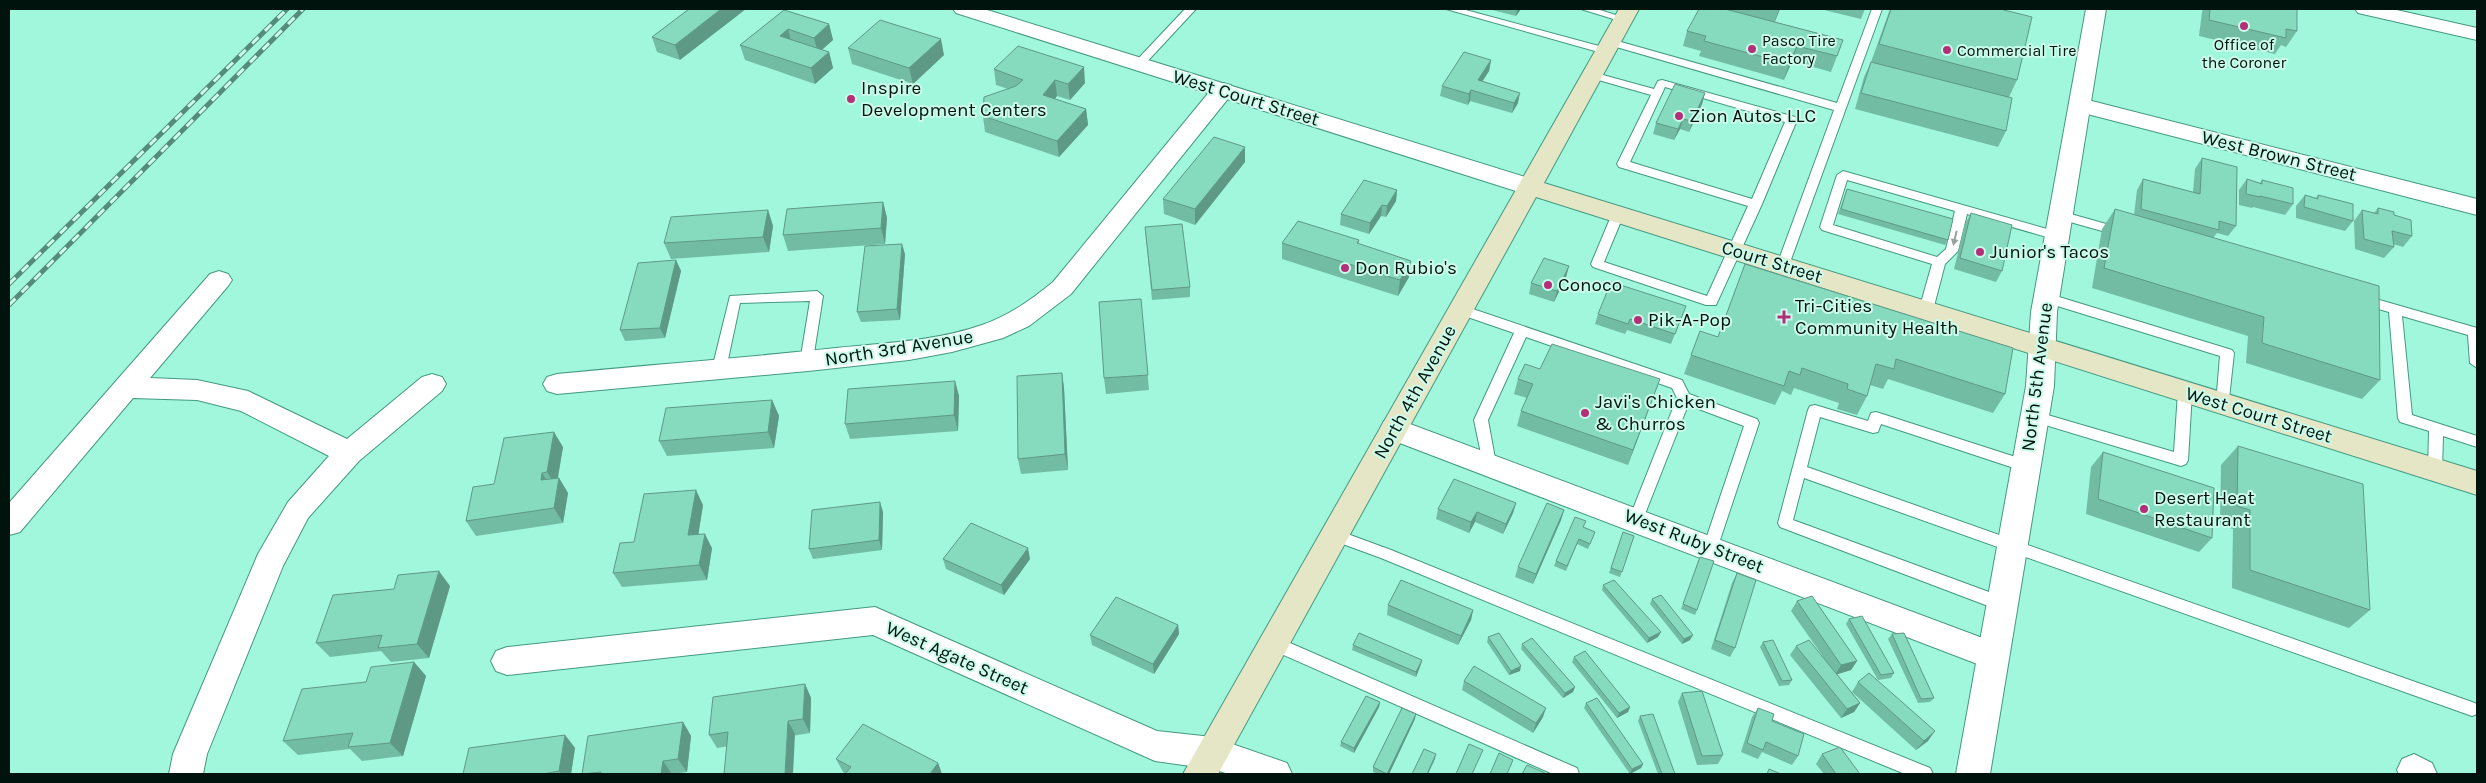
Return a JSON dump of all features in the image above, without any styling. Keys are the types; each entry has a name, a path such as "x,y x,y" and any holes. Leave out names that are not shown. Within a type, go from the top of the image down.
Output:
{"main road":[{"name":"North 4th Avenue","path":"1206,764 1626,14"},
{"name":"Court Street","path":"1530,187 2041,347"},
{"name":"West Court Street","path":"2041,347 2477,483"}],"street":[{"name":"West Court Street","path":"965,9 1530,187"},
{"name":"North 5th Avenue","path":"1973,774 2040,386 2041,347 2046,298 2096,9"},
{"path":"2365,9 2477,34"},
{"name":"North 3rd Avenue","path":"557,384 807,362 931,347 976,338 1015,323 1040,307 1062,288 1223,90"},
{"name":"West Brown Street","path":"2080,105 2477,207"},
{"path":"9,523 219,280"},
{"path":"186,774 190,754 269,563 298,510 349,453 432,384"},
{"path":"126,387 197,390 248,402 349,453"},
{"name":"West Ruby Street","path":"1394,429 1636,519 1993,656"},
{"name":"West Agate Street","path":"507,661 875,621 1155,746 1206,764 1275,774"}],"lane":[{"path":"1139,64 1191,9"},
{"path":"1451,9 1608,46 1841,108"},
{"path":"1586,9 1626,14"},
{"path":"1784,265 1877,9"},
{"path":"1592,75 1657,93"},
{"path":"1618,214 1597,264 1711,302 1736,251 1756,204 1791,120 1662,83 1623,164 1756,204"},
{"path":"1939,262 1826,227 1843,175 1962,209 2059,226 2134,236"},
{"path":"1926,310 1939,262 1952,251 1962,209"},
{"path":"719,369 735,299 817,296 807,362"},
{"path":"2349,297 2476,333 2477,363"},
{"path":"2046,298 2227,353 2223,404"},
{"path":"1461,310 1676,384 1684,398 1752,423 1711,548"},
{"path":"2395,310 2405,418 2477,441"},
{"path":"1489,464 1481,420 1522,331"},
{"path":"2034,416 2181,460 2185,392"},
{"path":"1636,519 1684,398"},
{"path":"2002,604 1785,523 1815,410 1873,428 1876,417 2026,466"},
{"path":"2435,470 2436,428"},
{"path":"1799,470 2472,709"},
{"path":"1334,535 1405,561 1924,774"},
{"path":"1274,643 1571,774"}],"building":[{"path":"689,9 721,9 675,45 652,37"},
{"path":"1699,9 1725,9 1843,40 1837,56 1797,46 1789,64 1704,41 1706,36 1687,31"},
{"name":"Commercial Tire","path":"1891,9 2000,9 2032,17 2017,80 1879,44"},
{"path":"2210,9 2297,9 2297,31 2286,29 2286,38 2209,20"},
{"path":"784,10 829,24 814,38 788,29 780,36 829,52 811,68 740,45"},
{"path":"880,20 941,39 909,68 848,48"},
{"path":"1018,46 1084,67 1068,84 1055,80 1043,95 1086,109 1057,141 983,116 984,97 1016,86 1023,80 994,69"},
{"path":"1464,52 1491,60 1478,80 1520,93 1514,103 1471,90 1469,94 1442,86"},
{"path":"1871,62 2012,98 2006,131 1861,93"},
{"name":"Zion Autos LLC","path":"1675,84 1705,93 1692,121 1683,119 1678,129 1656,123"},
{"path":"1214,137 1245,147 1195,209 1163,199"},
{"path":"2202,158 2237,167 2236,226 2219,221 2219,230 2141,209 2143,179 2200,194"},
{"path":"2247,179 2262,184 2262,180 2293,188 2293,204 2246,194"},
{"path":"1364,180 1397,190 1387,206 1382,205 1370,223 1341,214"},
{"path":"1847,189 1953,219 1948,240 1841,209"},
{"path":"2305,195 2318,199 2318,195 2353,204 2353,221 2304,207"},
{"path":"883,202 881,228 783,235 787,209"},
{"path":"2378,208 2394,212 2394,215 2411,220 2412,236 2392,231 2394,247 2364,239 2362,210 2378,214"},
{"path":"2115,209 2379,286 2380,380 2262,343 2264,317 2104,268"},
{"path":"768,210 763,237 664,243 671,217"},
{"name":"Junior's Tacos","path":"1971,213 2012,225 2002,271 1960,258"},
{"path":"1298,221 1359,240 1357,243 1411,261 1400,280 1282,243"},
{"path":"1182,224 1190,287 1152,290 1145,227"},
{"path":"902,244 897,309 857,312 865,246"},
{"path":"1544,258 1569,266 1557,291 1531,283"},
{"path":"676,260 660,328 620,330 638,263"},
{"name":"Tri-Cities Community Health","path":"1745,264 2013,348 2005,394 1896,359 1894,369 1876,364 1867,396 1847,389 1848,384 1802,368 1800,375 1789,371 1784,386 1691,355 1700,331 1718,337"},
{"name":"Pik-A-Pop","path":"1611,282 1686,306 1675,334 1630,319 1628,324 1598,314"},
{"path":"1141,299 1148,375 1104,378 1099,302"},
{"name":"Javi's Chicken & Churros","path":"1552,344 1660,379 1633,450 1521,411 1533,384 1518,379 1525,364 1540,369"},
{"path":"1062,373 1065,454 1018,459 1017,376"},
{"path":"955,381 954,415 845,424 848,389"},
{"path":"772,400 768,432 659,441 666,408"},
{"path":"554,432 547,472 542,473 541,480 559,478 554,508 466,521 473,487 494,484 504,438"},
{"path":"2238,446 2363,484 2370,610 2250,570 2250,510 2237,506"},
{"path":"2103,452 2214,488 2212,538 2098,499"},
{"path":"1454,479 1516,503 1506,524 1477,512 1471,522 1438,509"},
{"path":"696,490 688,535 705,534 699,565 613,573 620,543 634,542 644,494"},
{"path":"880,502 879,540 809,549 812,510"},
{"path":"1547,503 1564,510 1536,574 1518,567"},
{"path":"1575,517 1586,521 1583,527 1595,532 1590,544 1579,539 1567,566 1556,561"},
{"path":"971,523 1028,548 1001,585 943,559"},
{"path":"1623,532 1634,536 1622,572 1611,568"},
{"path":"1700,557 1714,561 1697,610 1683,604"},
{"path":"439,571 417,644 378,648 382,635 316,643 333,595 394,589 398,575"},
{"path":"1737,573 1756,580 1735,648 1715,640"},
{"path":"1401,580 1473,610 1461,636 1388,605"},
{"path":"1614,580 1661,632 1649,638 1603,585"},
{"path":"1661,595 1693,635 1684,639 1652,599"},
{"path":"1812,596 1857,661 1841,665 1797,601"},
{"path":"1116,597 1178,625 1153,664 1090,635"},
{"path":"1862,616 1894,673 1881,675 1849,619"},
{"path":"1359,633 1422,660 1416,672 1353,645"},
{"path":"1499,633 1521,666 1511,671 1488,637"},
{"path":"1904,633 1934,698 1921,699 1892,634"},
{"path":"1532,638 1575,687 1565,693 1522,644"},
{"path":"1773,640 1792,680 1782,681 1763,642"},
{"path":"1809,640 1860,703 1847,709 1796,646"},
{"path":"1585,651 1630,707 1619,713 1574,657"},
{"path":"414,662 390,743 348,747 353,733 283,741 302,689 366,682 371,667"},
{"path":"1474,666 1546,708 1536,723 1464,681"},
{"path":"1869,673 1935,731 1924,741 1858,682"},
{"path":"805,684 803,719 788,721 785,774 724,774 728,732 709,735 713,697"},
{"path":"1702,691 1723,755 1702,756 1682,693"},
{"path":"1366,696 1380,702 1354,748 1341,742"},
{"path":"1597,698 1643,764 1632,769 1586,703"},
{"path":"1402,708 1416,714 1387,774 1373,767"},
{"path":"1758,708 1774,714 1772,721 1804,734 1798,756 1766,742 1763,750 1747,743"},
{"path":"1653,714 1675,774 1662,774 1640,716"},
{"path":"683,722 678,759 663,761 661,774 601,774 601,772 582,774 588,736"},
{"path":"863,724 938,763 930,774 845,774 851,767 836,759"},
{"path":"565,735 559,771 543,774 463,774 469,748"},
{"path":"1469,744 1483,750 1472,774 1456,774"},
{"path":"1840,747 1860,774 1836,774 1822,754"},
{"path":"1424,749 1436,754 1427,774 1412,774"},
{"path":"1499,753 1513,760 1507,774 1490,774"},
{"path":"1527,765 1545,773 1522,774"},
{"path":"1769,769 1781,774 1767,774"}],"railway":[{"path":"9,284 287,9"},
{"path":"9,305 303,9"}],"place":[{"name":"Office of the Coroner","path":"2244,26"},
{"name":"Pasco Tire Factory","path":"1752,49"},
{"name":"Commercial Tire","path":"1947,50"},
{"name":"Inspire Development Centers","path":"851,99"},
{"name":"Zion Autos LLC","path":"1679,116"},
{"name":"Junior's Tacos","path":"1980,252"},
{"name":"Don Rubio's","path":"1345,268"},
{"name":"Conoco","path":"1548,285"},
{"name":"Tri-Cities Community Health","path":"1784,317"},
{"name":"Pik-A-Pop","path":"1638,320"},
{"name":"Javi's Chicken & Churros","path":"1585,413"},
{"name":"Desert Heat Restaurant","path":"2144,509"}]}
